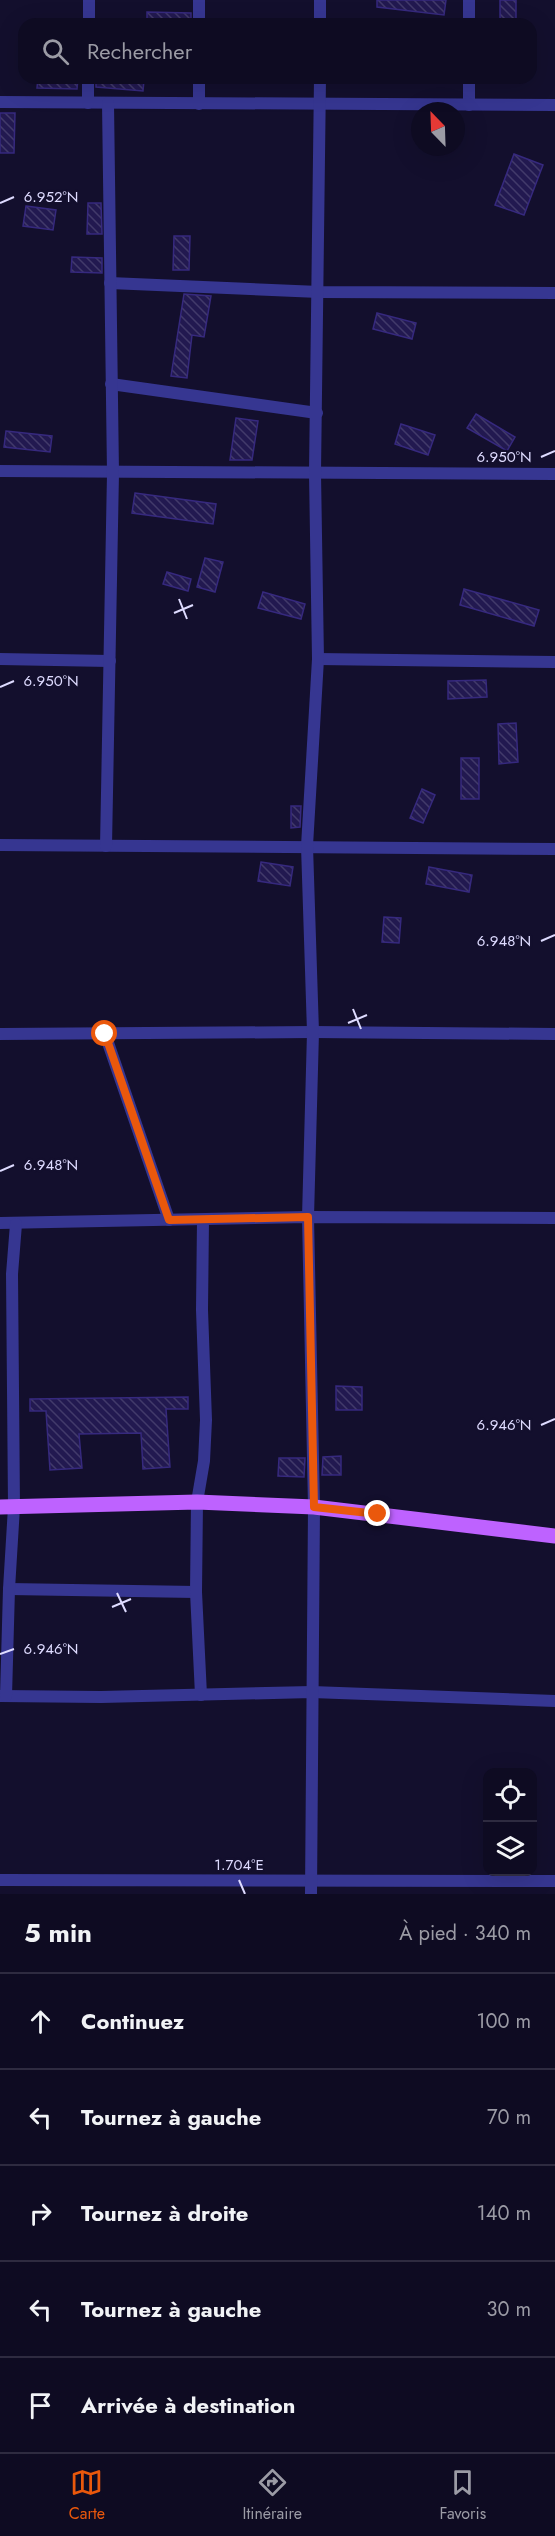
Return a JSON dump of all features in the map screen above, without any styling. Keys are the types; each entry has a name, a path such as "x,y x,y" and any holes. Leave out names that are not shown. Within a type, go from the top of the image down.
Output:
{"main road":[{"path":"7,1507 197,1502 314,1507 555,1536"}],"street":[{"path":"89,0 89,18"},
{"path":"199,0 199,18"},
{"path":"320,0 320,18"},
{"path":"469,0 469,18"},
{"path":"88,84 88,103"},
{"path":"199,84 199,104"},
{"path":"311,1888 314,1507 308,1217 314,1032 307,846 318,659 315,473 320,84"},
{"path":"469,84 469,105"},
{"path":"0,102 555,105"},
{"path":"106,846 113,473 108,103"},
{"path":"110,283 319,292 555,292"},
{"path":"111,384 317,413"},
{"path":"0,471 555,474"},
{"path":"0,659 110,661"},
{"path":"318,659 555,662"},
{"path":"0,845 555,849"},
{"path":"0,1034 314,1032 555,1034"},
{"path":"105,1034 169,1220"},
{"path":"0,1223 308,1217 555,1218"},
{"path":"201,1695 196,1592 197,1502 204,1461 206,1420 202,1310 203,1220"},
{"path":"15,1224 7,1507 9,1588 3,1696 312,1692 555,1701"},
{"path":"9,1588 196,1592"},
{"path":"0,1880 311,1888 555,1881"}],"building":[{"path":"377,0 446,0 444,15 377,7"},
{"path":"500,0 516,0 516,18 500,18"},
{"path":"147,12 191,13 191,18 147,18"},
{"path":"37,84 77,84 77,89 37,88"},
{"path":"96,84 144,84 143,91 96,87"},
{"path":"0,113 15,113 14,153 0,153"},
{"path":"514,154 543,165 524,215 495,205"},
{"path":"88,203 101,203 102,234 87,234"},
{"path":"26,206 56,210 53,230 23,226"},
{"path":"174,236 190,236 189,270 173,270"},
{"path":"72,257 102,258 102,273 71,272"},
{"path":"184,294 211,296 204,337 192,335 187,378 171,376"},
{"path":"377,313 416,323 412,339 373,329"},
{"path":"476,414 515,437 507,451 467,428"},
{"path":"236,418 258,421 252,460 230,460"},
{"path":"401,424 435,435 428,455 395,444"},
{"path":"6,431 52,436 50,452 4,447"},
{"path":"135,493 216,504 213,524 132,513"},
{"path":"205,558 223,562 215,592 197,587"},
{"path":"167,572 191,579 188,591 163,584"},
{"path":"464,589 539,610 534,626 460,605"},
{"path":"263,592 305,604 301,619 258,608"},
{"path":"486,680 487,697 448,699 448,681"},
{"path":"516,723 518,762 499,764 498,724"},
{"path":"461,758 479,758 479,799 461,799"},
{"path":"422,789 435,795 423,823 410,818"},
{"path":"291,806 301,806 300,827 291,828"},
{"path":"261,862 293,867 290,886 258,881"},
{"path":"429,867 472,875 469,892 426,884"},
{"path":"384,917 401,918 399,943 382,942"},
{"path":"336,1386 362,1387 362,1410 336,1410"},
{"path":"188,1397 188,1409 166,1409 170,1467 143,1469 141,1433 79,1434 82,1468 50,1470 46,1411 30,1411 30,1399"},
{"path":"341,1456 341,1475 322,1475 323,1457"},
{"path":"279,1458 305,1458 304,1477 278,1476"}],"route":[{"path":"105,1034 169,1220 308,1217 314,1507 378,1514"}]}
